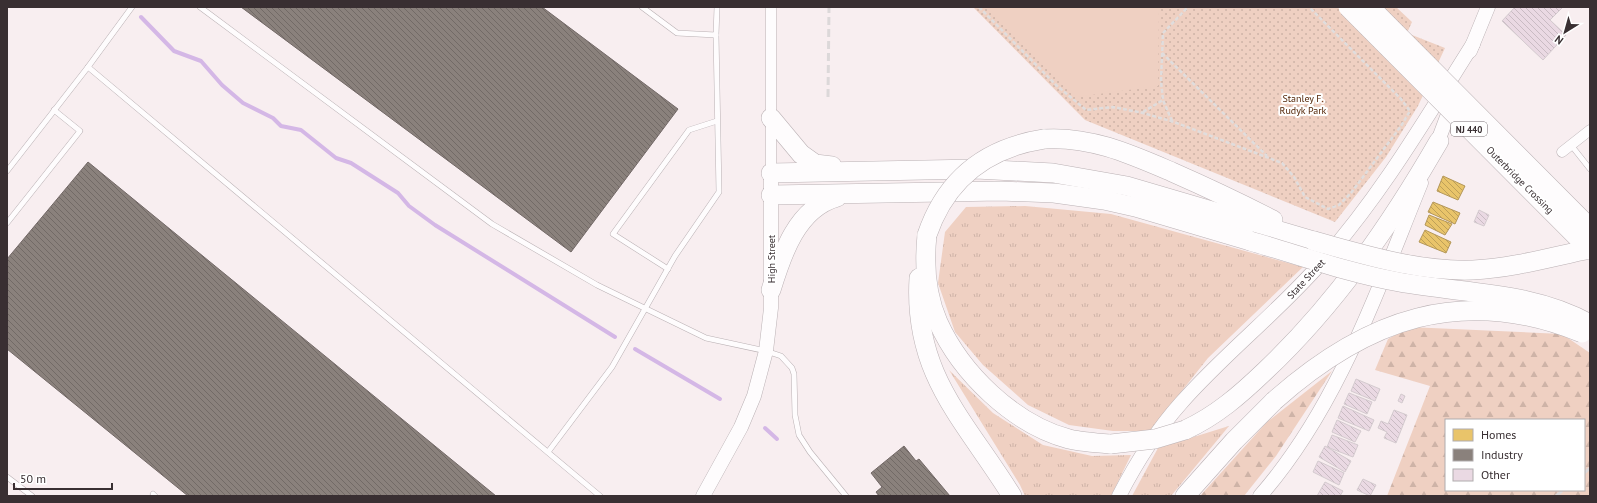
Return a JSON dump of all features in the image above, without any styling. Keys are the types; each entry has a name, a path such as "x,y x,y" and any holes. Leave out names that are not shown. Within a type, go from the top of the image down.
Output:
{"highway":[{"name":"Outerbridge Crossing","path":"1348,7 1590,250"},
{"name":"Outerbridge Crossing","path":"1370,7 1590,228"},
{"path":"771,118 801,154 815,164 853,172"},
{"path":"1012,496 945,396 928,359 924,342 918,307 919,273 927,235 940,206 953,187 970,170 1000,151 1044,140 1079,140 1114,149 1226,196 1254,226"},
{"path":"927,235 926,273 934,310 952,346 968,369 997,398 1038,426 1069,439 1111,444 1144,441 1185,430 1204,420 1233,399 1280,356 1318,315 1349,278 1380,234 1438,141"},
{"path":"771,173 976,169 1053,173 1127,186 1254,226 1382,259 1423,267 1457,270 1507,266 1590,250"},
{"path":"771,195 1001,191 1075,196 1254,226 1384,279 1434,288 1498,294 1525,299 1567,313 1590,324"},
{"path":"771,290 788,244 806,216 822,203 851,194"},
{"path":"1185,496 1229,446 1274,402 1315,367 1348,345 1385,328 1431,315 1477,310 1514,313 1547,320 1590,336"}],"street":[{"name":"High Street","path":"703,496 741,427 754,396 766,351 771,290 771,7"},
{"name":"State Street","path":"1260,496 1307,431 1344,364 1368,314 1438,141 1488,7"},
{"name":"State Street","path":"1119,496 1146,449 1180,403 1295,291 1354,224 1394,169 1473,44"},
{"path":"1562,152 1590,130"}],"lane":[{"path":"7,171 88,67 132,7"},
{"path":"200,7 492,224 596,285 706,338 766,351 781,356 792,368 795,381 795,415 799,435 810,452 846,496"},
{"path":"642,7 677,33 716,35"},
{"path":"548,452 612,368 668,269 719,192 716,35 717,7"},
{"path":"88,67 600,496"},
{"path":"7,223 80,131 54,110"},
{"path":"668,269 613,234 688,130 717,121"},
{"path":"1571,145 1590,169"},
{"path":"7,477 32,496"}],"path":[{"path":"979,7 1056,85 1086,110 1113,107 1142,113 1172,122 1282,163 1294,177 1305,196 1328,209 1339,205 1356,187 1401,126 1410,111 1402,99 1309,7"},
{"path":"1172,122 1163,100 1161,81 1163,33 1188,7"},
{"path":"1162,53 1269,158"},
{"path":"1142,113 1163,100"}],"green space":[{"name":"Stanley F. Rudyk Park","path":"973,7 1396,7 1412,22 1407,33 1445,48 1418,106 1386,157 1335,222 1085,120"},
{"path":"986,7 1159,7 1158,86 1076,97"},
{"path":"1025,206 1111,214 1303,267 1208,358 1150,431 1113,431 1069,425 1028,405 983,365 955,332 938,283 945,232 966,207"},
{"path":"1409,327 1562,334 1590,353 1590,496 1387,496 1430,386 1375,370 1388,339"},
{"path":"949,370 993,413 1043,445 1092,456 1131,455 1111,496 1025,496 1020,485"},
{"path":"1332,371 1276,456 1244,496 1200,496 1267,422"},
{"path":"1229,426 1171,496 1132,496 1158,448"}],"building: Homes":[{"path":"1443,176 1465,186 1458,200 1437,191"},
{"path":"1433,202 1460,213 1455,224 1428,212"},
{"path":"1429,215 1452,224 1445,235 1425,225"},
{"path":"1425,230 1451,242 1446,253 1419,242"}],"building: Industry":[{"path":"241,7 542,7 678,109 571,252"},
{"path":"88,162 496,496 188,496 7,349 7,259"},
{"path":"904,446 916,461 919,459 950,496 879,496 876,492 882,487 871,473"}],"building: Other":[{"path":"1515,7 1563,7 1550,20 1566,35 1543,60 1502,21"},
{"path":"1479,210 1489,215 1484,226 1474,222"},
{"path":"1356,379 1380,389 1375,401 1351,391"},
{"path":"1349,393 1372,402 1367,414 1344,404"},
{"path":"1401,394 1405,396 1402,403 1398,401"},
{"path":"1343,406 1374,420 1369,431 1338,418"},
{"path":"1394,410 1407,415 1396,443 1384,438 1387,432 1378,428 1381,421 1388,424"},
{"path":"1337,420 1361,431 1355,442 1332,432"},
{"path":"1332,435 1358,445 1353,457 1327,447"},
{"path":"1325,446 1351,461 1345,472 1319,457"},
{"path":"1318,461 1344,473 1339,485 1313,472"},
{"path":"1363,479 1376,485 1370,496 1357,490"},
{"path":"1325,482 1343,491 1340,496 1317,496"}],"waterway":[{"path":"141,17 174,51 201,61 222,85 243,103 273,118 281,126 301,130 336,158 351,163 398,193 409,206 435,225 615,337"},
{"path":"635,349 720,399"},
{"path":"765,428 777,439"}],"railway":[{"path":"828,97 829,7"},
{"path":"1585,472 1590,468"},
{"path":"1556,496 1562,491"}]}
